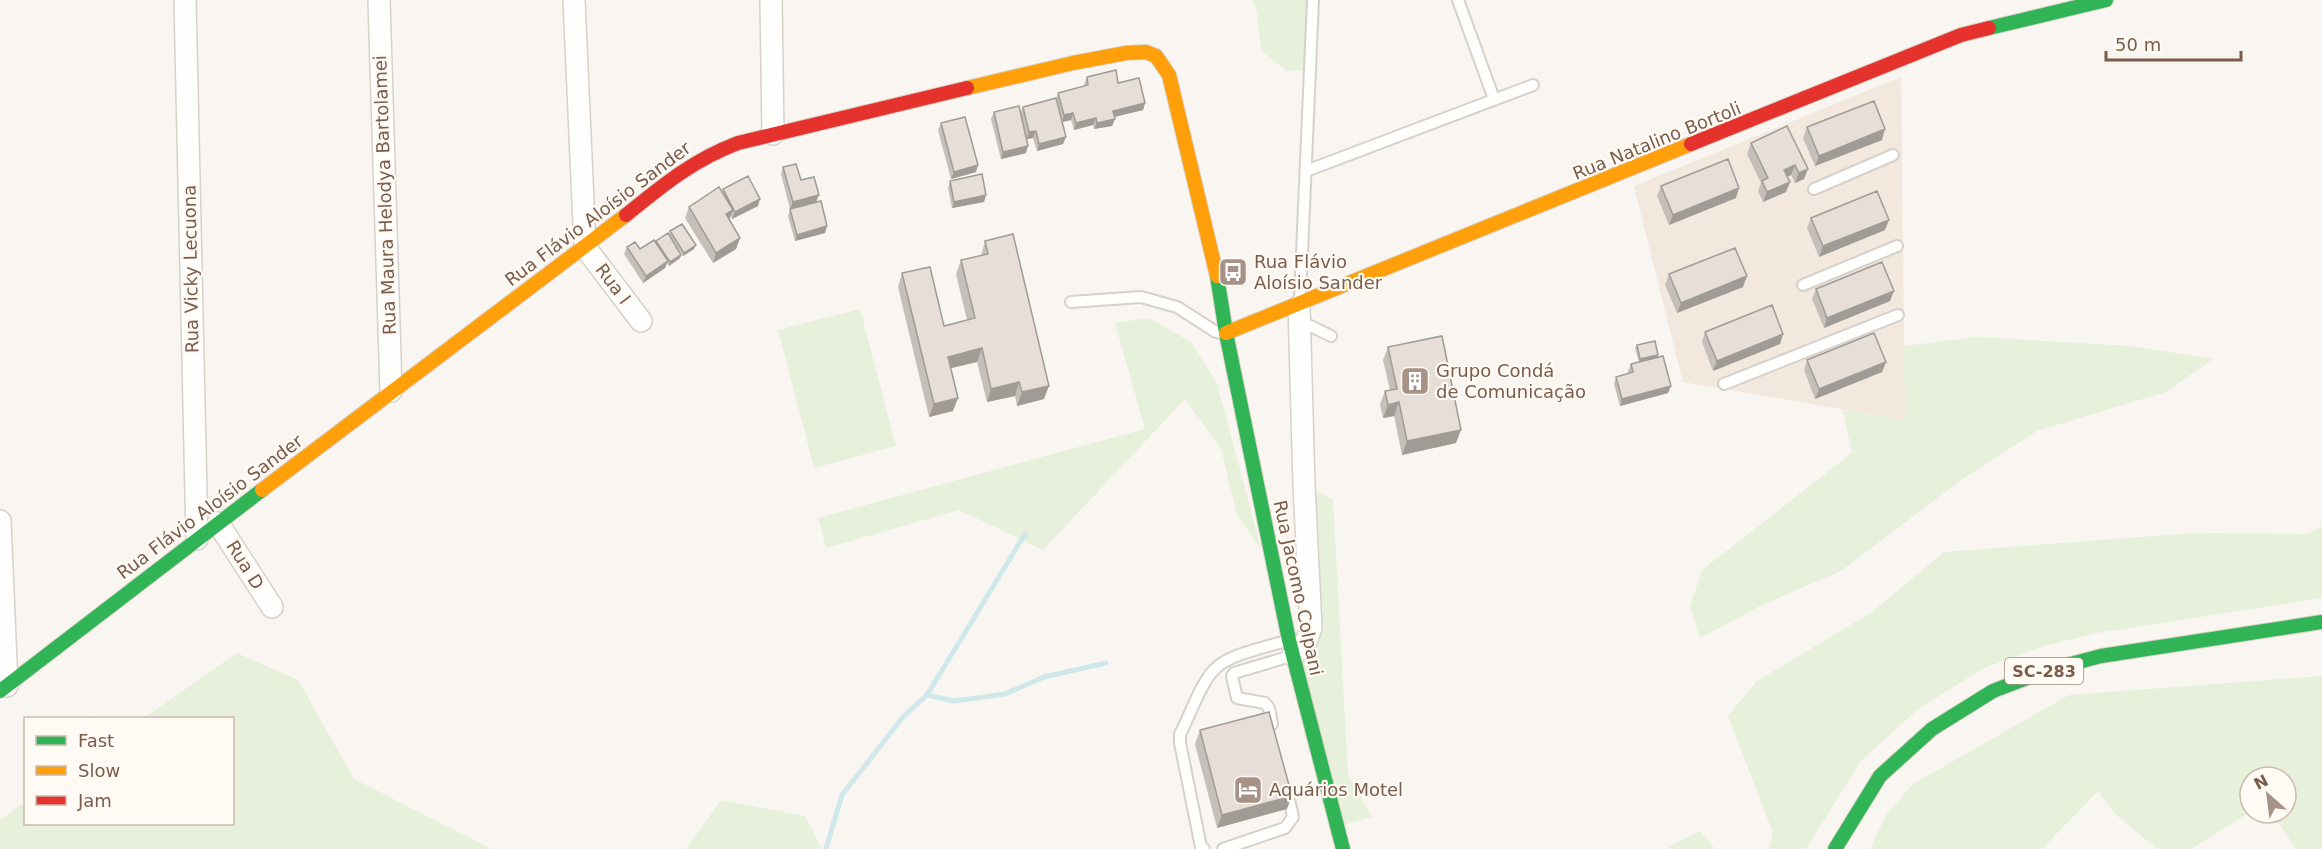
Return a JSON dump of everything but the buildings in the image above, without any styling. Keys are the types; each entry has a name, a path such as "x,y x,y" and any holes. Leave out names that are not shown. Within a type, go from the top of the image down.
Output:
{"street":[{"name":"Rua Vicky Lecuona","path":"185,0 196,539"},
{"name":"Rua Maura Helodya Bartolamei","path":"379,0 391,391"},
{"path":"574,0 585,247"},
{"path":"771,0 773,134"},
{"name":"Rua Natalino Bortoli","path":"1226,333 1300,313 1780,114 1961,35 2106,0"},
{"name":"Rua Flávio Aloísio Sander","path":"4,688 196,539 585,247 681,171 712,153 738,143 1073,63 1126,53 1146,52 1156,56 1169,75 1217,273 1226,333"},
{"name":"Rua I","path":"585,247 641,321"},
{"path":"1291,647 1306,642 1311,628 1304,485 1300,313"},
{"name":"Rua Jacomo Colpani","path":"1226,333 1291,647 1342,849"},
{"path":"0,521 4,688"},
{"name":"Rua D","path":"218,523 272,607"},
{"name":"SC-283","path":"1834,849 1880,776 1932,729 1993,691 2048,670 2101,656 2322,622"}],"lane":[{"path":"1313,0 1300,313 1331,336"},
{"path":"1458,0 1494,99"},
{"path":"1306,171 1533,85"},
{"path":"1814,189 1893,155"},
{"path":"1803,285 1897,246"},
{"path":"1071,302 1142,297 1177,307 1216,332 1226,333"},
{"path":"1724,384 1898,315"},
{"path":"1274,730 1269,708 1265,703 1237,698 1232,676 1234,673 1291,647"},
{"path":"1204,849 1201,847 1180,734 1208,678 1216,668 1225,661 1291,647"},
{"path":"1223,849 1285,828 1290,823 1293,818 1283,774"}],"shaded area":[{"path":"1901,77 1905,420 1683,382 1634,186"}],"green space":[{"path":"1253,0 1313,0 1310,70 1286,71 1261,50 1257,13"},
{"path":"860,309 896,446 814,468 778,330"},
{"path":"1149,318 1191,342 1217,383 1261,549 1237,515 1221,449 1185,399 1043,550 959,510 826,548 818,518 1145,429 1115,323"},
{"path":"1976,337 2131,346 2213,359 2166,392 2037,431 1961,480 1841,571 1762,605 1700,638 1690,607 1702,570 1852,453 1843,410 1905,420 1904,346"},
{"path":"1304,485 1333,500 1348,775 1372,817 1337,826 1293,655 1306,642"},
{"path":"2322,526 2322,598 2097,633 2040,647 1982,669 1917,710 1861,761 1806,849 1769,849 1773,833 1728,716 1757,681 1872,612 1944,552 2193,533 2308,534"},
{"path":"237,653 298,680 354,779 492,849 0,849 0,820 24,803 24,825 234,825 234,717 145,717"},
{"path":"2322,676 2322,849 2296,849 2280,825 2298,825 2298,765 2238,765 2238,820 2191,849 2157,849 2114,813 2098,791 2042,849 1870,849 1886,815 1913,784 2069,695"},
{"path":"721,800 805,816 822,849 686,849"},
{"path":"1700,831 1715,849 1667,849 1674,844"}],"waterway":[{"path":"826,849 842,795 903,717 927,695 1025,534"},
{"path":"927,695 954,701 1005,694 1044,677 1106,663"}],"traffic: fast":[{"path":"1989,28 2106,0"},
{"path":"1217,276 1226,333 1289,640 1343,849"},
{"path":"0,691 262,490"},
{"path":"1835,849 1880,776 1932,729 1993,691 2048,670 2101,656 2322,622"}],"traffic: slow":[{"path":"967,88 1126,53 1146,52 1156,56 1169,75 1217,276"},
{"path":"1226,333 1691,144"},
{"path":"262,490 626,215"}],"traffic: jam":[{"path":"1691,144 1961,35 1989,28"},
{"path":"626,215 693,165 738,143 967,88"}],"place":[{"name":"Rua Flávio Aloísio Sander","path":"1233,272"},
{"name":"Grupo Condá de Comunicação","path":"1415,381"},
{"name":"Aquários Motel","path":"1248,790"}]}
